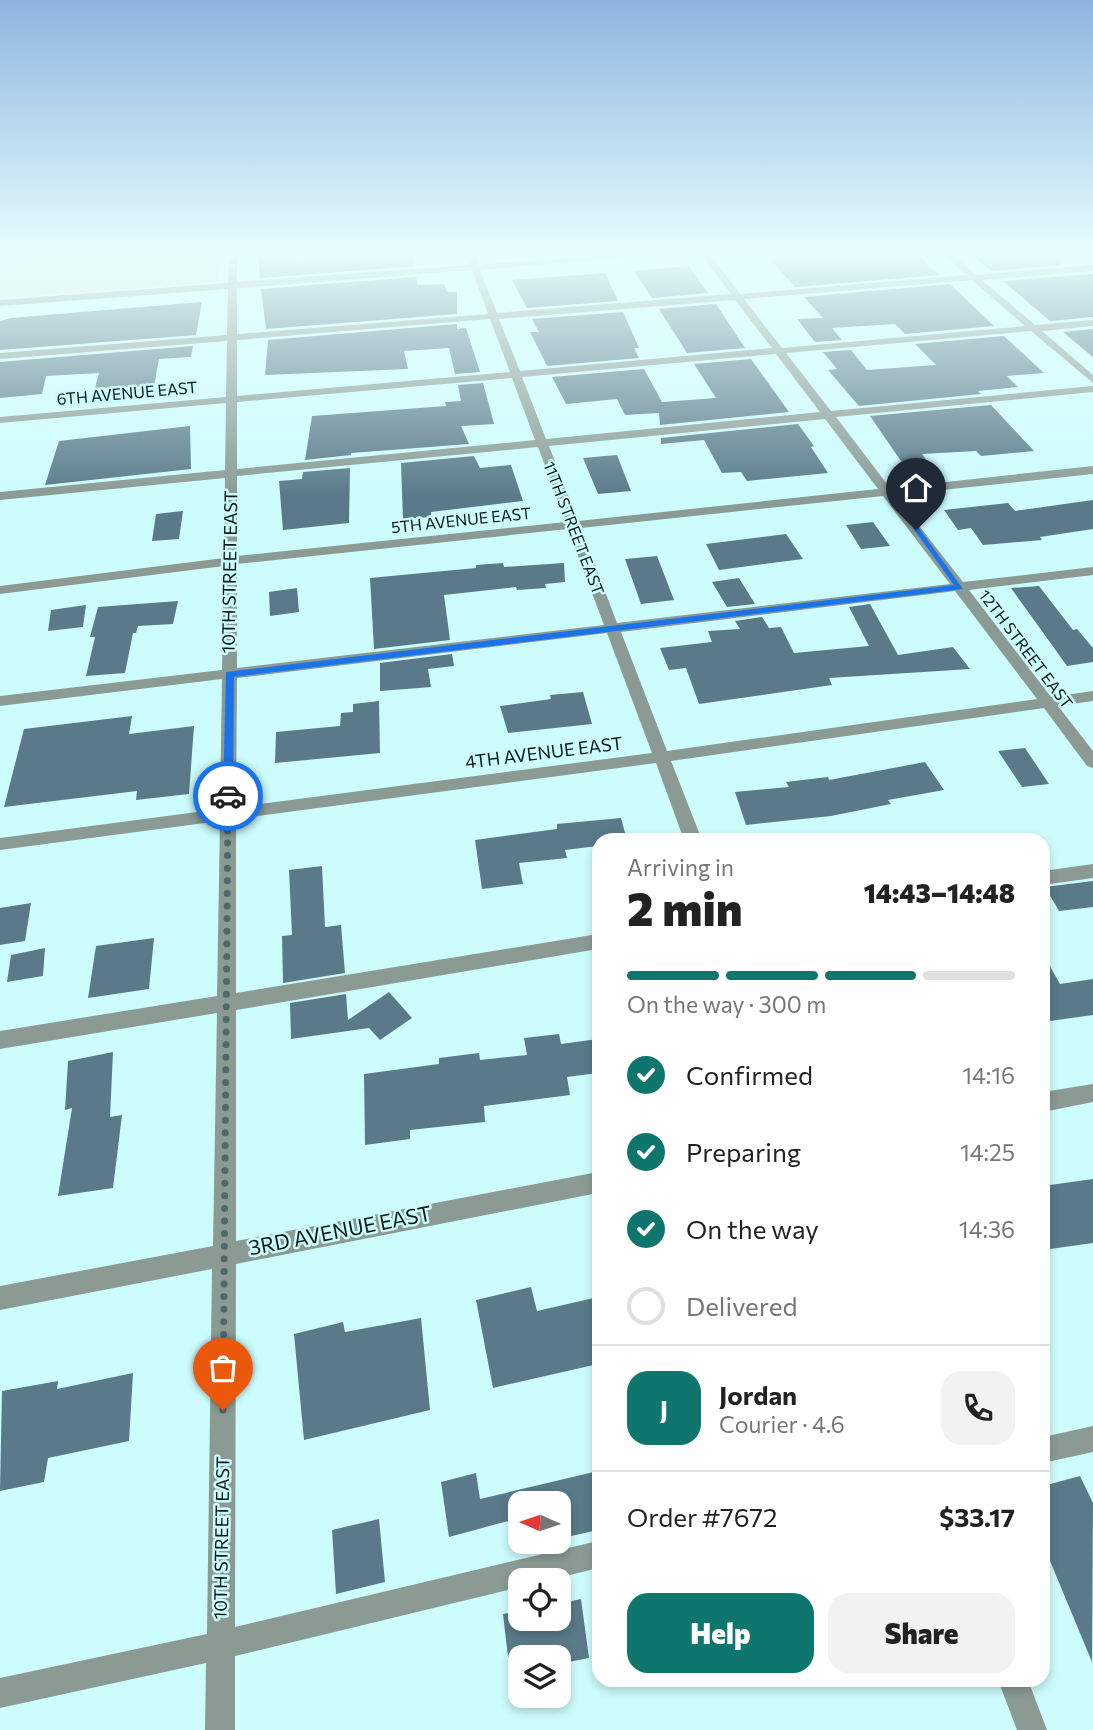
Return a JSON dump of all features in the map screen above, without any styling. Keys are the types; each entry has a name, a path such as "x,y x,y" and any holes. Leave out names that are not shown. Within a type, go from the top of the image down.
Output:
{"street":[{"name":"10TH STREET EAST","path":"220,1730 232,335"},
{"path":"0,356 273,335"},
{"name":"11TH STREET EAST","path":"502,335 690,833"},
{"name":"12TH STREET EAST","path":"767,335 1093,762"},
{"name":"6TH AVENUE EAST","path":"0,420 968,335"},
{"path":"1041,335 1093,380"},
{"path":"0,496 1093,389"},
{"name":"5TH AVENUE EAST","path":"0,590 230,561 1093,470"},
{"path":"0,701 1093,571"},
{"name":"4TH AVENUE EAST","path":"0,844 662,757 1093,696"},
{"path":"1050,877 1093,871"},
{"path":"0,1040 592,943"},
{"path":"1050,1101 1093,1093"},
{"name":"3RD AVENUE EAST","path":"0,1298 592,1184"},
{"path":"1050,1448 1093,1439"},
{"path":"0,1693 221,1645 592,1556"},
{"path":"1016,1687 1032,1730"}],"building":[{"path":"0,335 196,335 196,335 0,350"},
{"path":"330,335 468,335 480,372 455,374 449,348 404,351 408,369 265,375 268,340"},
{"path":"531,335 633,335 639,348 634,348 639,358 547,366"},
{"path":"675,335 736,335 745,348 687,353"},
{"path":"809,335 838,335 842,340 815,342"},
{"path":"1066,335 1093,335 1093,357"},
{"path":"1004,336 1044,373 1007,376 1018,387 978,391 981,394 859,406 828,370 837,369 823,352 851,350 867,370 936,365 915,344"},
{"path":"193,346 191,357 159,359 154,386 95,388 99,373 46,376 42,394 0,398 0,362"},
{"path":"751,359 789,412 660,425 659,413 625,415 617,399 566,404 552,377 644,369 662,402 716,398 694,364"},
{"path":"483,383 494,424 461,426 469,444 351,453 305,460 312,416 446,406 445,402 461,401 458,385"},
{"path":"991,405 1034,451 981,456 976,451 922,454 928,462 903,464 870,416"},
{"path":"798,424 814,446 811,447 828,473 747,481 741,472 722,473 704,440 661,444 661,438"},
{"path":"190,426 191,469 45,485 59,441"},
{"path":"617,455 631,491 598,494 583,458"},
{"path":"474,456 480,468 511,465 523,501 431,512 431,517 403,519 401,463"},
{"path":"350,468 349,523 283,530 279,481 302,479 303,472"},
{"path":"1093,500 1093,529 1040,537 1042,540 983,545 971,528 958,530 944,510 1008,503 1015,511"},
{"path":"183,511 179,539 152,541 156,514"},
{"path":"873,522 890,546 861,549 846,525"},
{"path":"786,534 803,559 719,570 706,544"},
{"path":"657,556 674,600 641,604 625,559"},
{"path":"503,563 504,567 564,563 565,582 545,584 546,588 517,590 516,587 444,595 450,640 374,649 370,578"},
{"path":"739,578 755,604 727,607 712,582"},
{"path":"1039,586 1073,630 1077,629 1093,648 1093,662 1067,666 1011,588"},
{"path":"297,588 299,612 270,616 269,592"},
{"path":"178,601 173,624 138,626 136,633 133,633 125,673 86,676 95,637 90,637 98,607"},
{"path":"870,604 898,655 953,647 970,669 829,678 832,685 699,704 686,668 669,670 660,648 712,642 708,631 740,629 735,621 762,617 769,628 781,627 794,653 869,646 849,607"},
{"path":"86,605 83,627 48,631 51,610"},
{"path":"452,654 454,666 428,669 431,687 380,691 380,663"},
{"path":"583,692 592,724 508,733 500,706 551,699 550,695"},
{"path":"379,701 380,753 275,763 276,732 340,726 341,713 353,712 353,704"},
{"path":"132,716 129,734 194,726 189,794 136,800 137,791 4,807 24,729"},
{"path":"1025,748 1049,784 1022,787 998,751"},
{"path":"925,762 944,790 888,800 891,804 831,816 746,825 735,792 789,787 786,782 828,777 829,780"},
{"path":"621,818 625,833 592,833 592,847 565,850 567,858 519,863 523,884 482,889 475,840 557,829 557,824"},
{"path":"322,866 325,927 341,925 345,973 283,983 282,936 292,935 289,870"},
{"path":"1093,881 1093,907 1059,911 1050,896 1050,886"},
{"path":"31,903 25,941 0,945 0,908"},
{"path":"154,938 149,989 88,998 96,946"},
{"path":"45,948 43,976 7,982 11,955"},
{"path":"1050,966 1060,984 1093,979 1093,1015 1050,1021"},
{"path":"389,992 412,1018 380,1040 369,1028 291,1039 290,1003 346,994 348,1020"},
{"path":"559,1034 561,1044 592,1040 592,1074 567,1077 570,1095 484,1106 485,1122 410,1130 410,1139 365,1145 364,1074 439,1064 439,1058 479,1053 480,1060 527,1055 524,1038"},
{"path":"113,1052 110,1117 122,1115 113,1188 58,1196 72,1108 65,1110 68,1061"},
{"path":"1093,1179 1093,1243 1050,1249 1050,1185"},
{"path":"531,1287 537,1311 592,1298 592,1365 493,1388 476,1300"},
{"path":"421,1318 430,1410 304,1440 294,1334 343,1322 345,1332"},
{"path":"133,1373 129,1441 48,1458 44,1482 0,1491 2,1391 58,1381 57,1389"},
{"path":"592,1472 592,1531 571,1536 571,1491 514,1491"},
{"path":"476,1473 480,1499 508,1492 508,1521 449,1537 441,1482"},
{"path":"1080,1476 1093,1503 1092,1662 1050,1561 1050,1484"},
{"path":"379,1519 385,1582 336,1594 332,1530"},
{"path":"581,1599 589,1658 571,1661 571,1645 508,1645 508,1657 503,1614 508,1613 508,1631 571,1631 571,1601"}],"way so far":[{"path":"223,1410 228,796"}],"route":[{"path":"228,796 229,675 960,587 916,530"}]}
